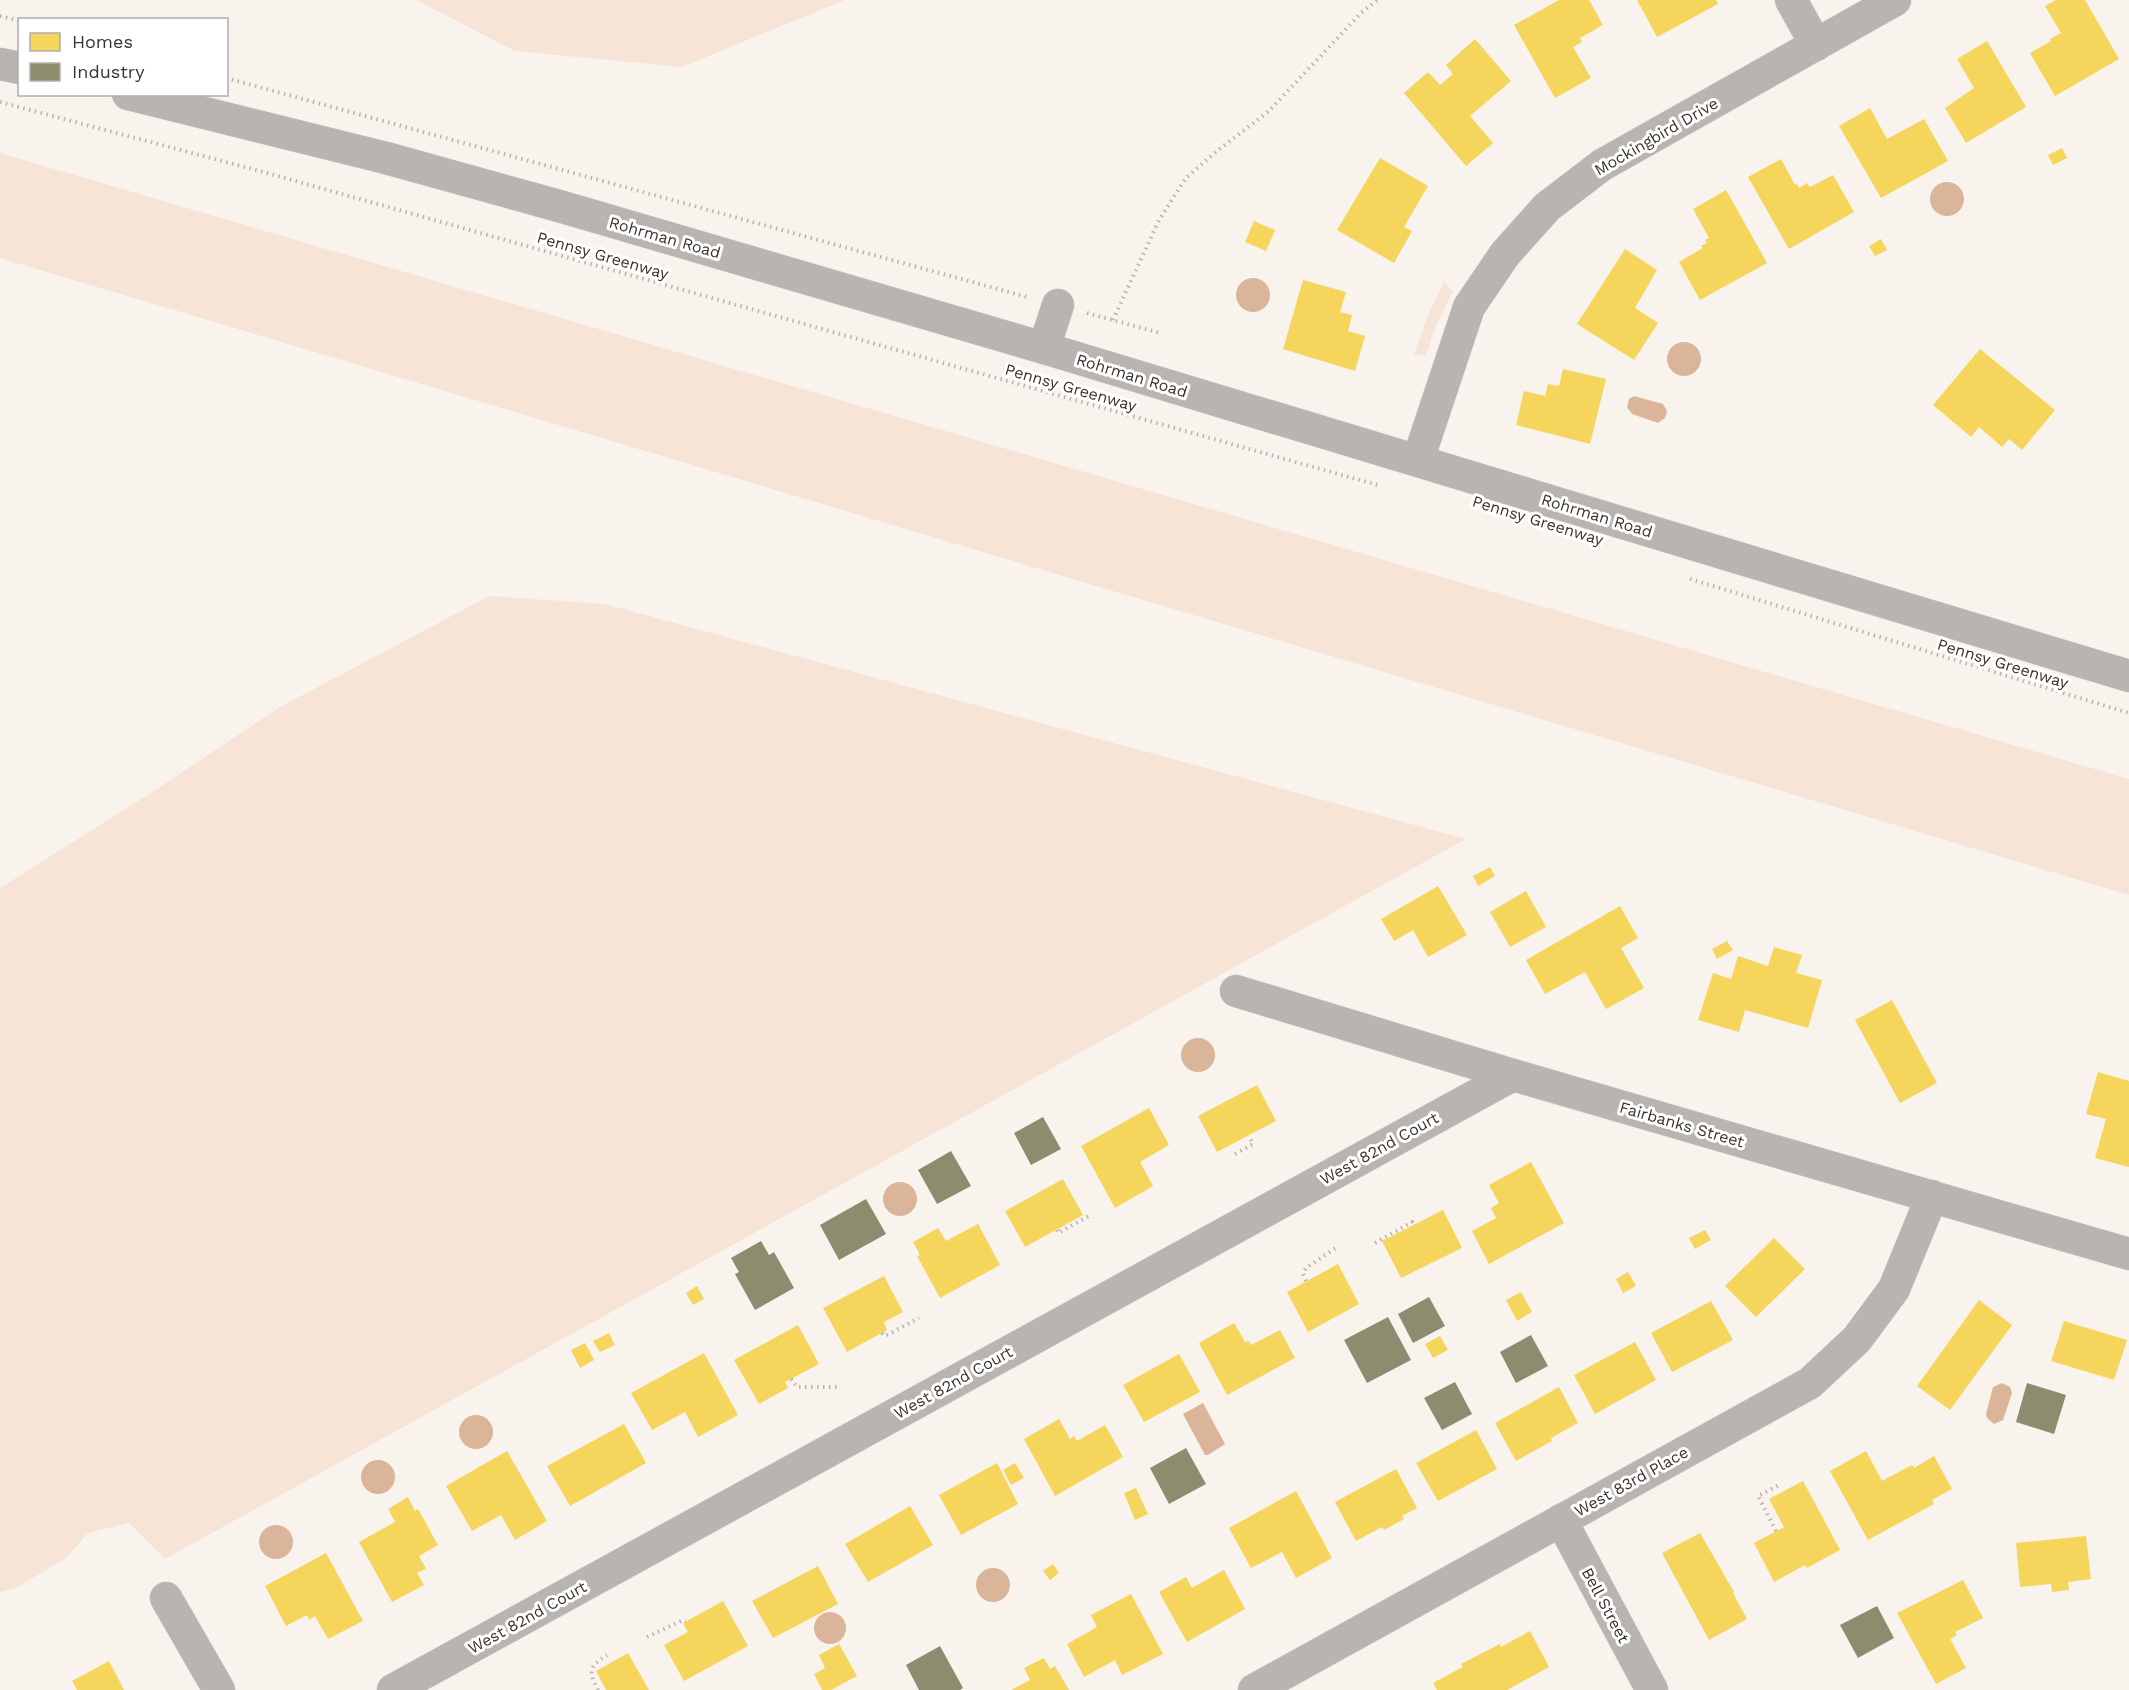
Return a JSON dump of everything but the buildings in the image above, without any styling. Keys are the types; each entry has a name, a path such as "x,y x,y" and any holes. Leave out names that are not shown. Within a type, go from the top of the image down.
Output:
{"street":[{"path":"1791,0 1816,45"},
{"name":"Mockingbird Drive","path":"1418,460 1469,307 1505,254 1546,207 1602,165 1895,0"},
{"path":"0,64 18,68"},
{"name":"Rohrman Road","path":"136,96 386,158 559,206 1044,348 2129,676"},
{"path":"1044,348 1058,305"},
{"name":"Fairbanks Street","path":"1236,992 2129,1254"},
{"name":"West 82nd Court","path":"393,1690 1513,1075"},
{"name":"West 83rd Place","path":"1254,1690 1810,1383 1857,1340 1894,1289 1932,1196"},
{"name":"Bell Street","path":"1561,1520 1652,1690"},
{"path":"166,1598 219,1690"}],"path":[{"path":"1113,320 1159,220 1186,178 1269,111 1360,14 1377,0"},
{"path":"0,16 18,20"},
{"path":"228,79 1160,333"},
{"name":"Pennsy Greenway","path":"0,102 279,176 1381,486"},
{"name":"Pennsy Greenway","path":"1686,578 2129,713"},
{"path":"1235,1154 1253,1144 1249,1136"},
{"path":"1057,1230 1058,1233 1091,1215"},
{"path":"1375,1243 1412,1222 1413,1225"},
{"path":"1306,1281 1303,1274 1306,1268 1337,1247"},
{"path":"882,1334 885,1336 919,1318"},
{"path":"791,1379 797,1387 837,1387"},
{"path":"1776,1531 1758,1496 1780,1484"},
{"path":"647,1637 681,1621 686,1621"},
{"path":"598,1690 591,1677 591,1671 595,1663 608,1654"}],"shaded area":[{"path":"416,0 845,0 682,67 515,51"},
{"path":"0,153 2129,779 2129,895 0,258"},
{"path":"1947,182 1959,187 1964,199 1959,211 1947,216 1935,211 1930,199 1935,187"},
{"path":"1253,278 1265,283 1270,295 1265,307 1253,312 1241,307 1236,295 1241,283"},
{"path":"1444,282 1453,291 1433,333 1426,356 1414,354 1428,315"},
{"path":"1684,342 1696,347 1701,359 1696,371 1684,376 1672,371 1667,359 1672,347"},
{"path":"1634,396 1663,404 1667,411 1665,418 1658,423 1632,414 1627,407 1629,399"},
{"path":"489,596 605,604 1466,839 165,1559 129,1523 88,1533 66,1558 16,1588 0,1592 0,888 160,787 280,707"},
{"path":"1198,1038 1210,1043 1215,1055 1210,1067 1198,1072 1186,1067 1181,1055 1186,1043"},
{"path":"900,1182 912,1187 917,1199 912,1211 900,1216 888,1211 883,1199 888,1187"},
{"path":"2002,1383 2010,1387 2012,1393 2003,1420 1994,1424 1986,1414 1993,1387"},
{"path":"1203,1403 1225,1444 1208,1455 1205,1455 1183,1414"},
{"path":"476,1415 488,1420 493,1432 488,1444 476,1449 464,1444 459,1432 464,1420"},
{"path":"378,1460 390,1465 395,1477 390,1489 378,1494 366,1489 361,1477 366,1465"},
{"path":"276,1525 288,1530 293,1542 288,1554 276,1559 264,1554 259,1542 264,1530"},
{"path":"993,1568 1005,1573 1010,1585 1005,1597 993,1602 981,1597 976,1585 981,1573"},
{"path":"830,1612 842,1616 846,1628 842,1640 830,1644 818,1640 814,1628 818,1616"}]}
